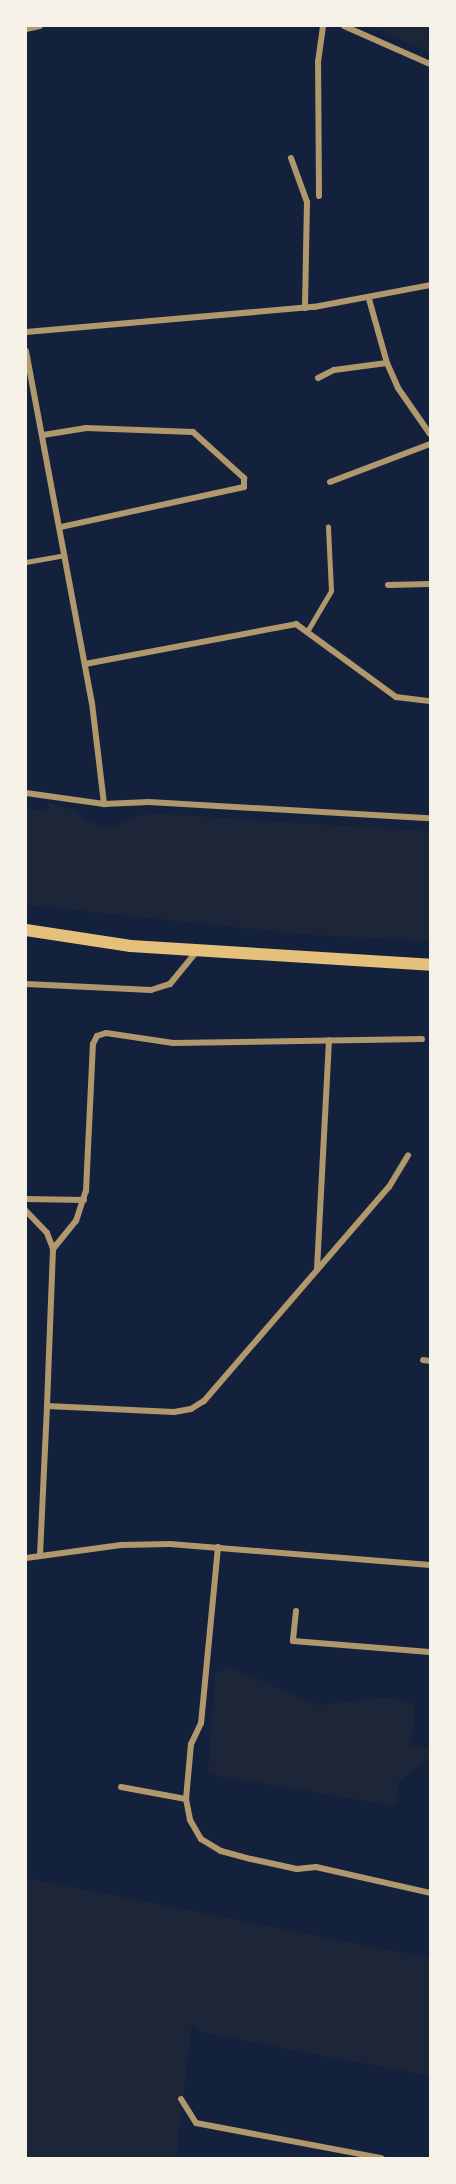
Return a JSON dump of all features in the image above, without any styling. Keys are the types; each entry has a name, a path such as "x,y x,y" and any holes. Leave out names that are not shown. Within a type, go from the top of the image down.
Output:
{"main road":[{"path":"26,930 132,946 430,965"}],"street":[{"path":"26,29 40,26"},
{"path":"319,196 318,62 323,26"},
{"path":"344,26 430,64"},
{"path":"291,158 307,202 305,308"},
{"path":"26,332 305,308 430,285"},
{"path":"369,298 387,363 398,388 430,434"},
{"path":"26,351 85,664 102,767 104,804"},
{"path":"318,378 334,370 387,363"},
{"path":"43,435 86,428 193,432 235,466 243,478 244,487 61,527"},
{"path":"330,482 430,444"},
{"path":"388,585 430,584"},
{"path":"85,664 296,624 308,630 396,697 430,701"},
{"path":"26,793 104,804 149,802 430,818"},
{"path":"26,984 151,990 170,984 197,951"},
{"path":"53,1249 64,1239 84,1200 93,1044 97,1036 106,1033 172,1043 422,1039"},
{"path":"317,1269 329,1040"},
{"path":"47,1406 191,1409 204,1401 389,1187 408,1155"},
{"path":"26,1199 84,1200"},
{"path":"26,1211 47,1233 53,1249 40,1555"},
{"path":"26,1558 121,1545 218,1547 430,1565"},
{"path":"218,1547 201,1723 191,1744 186,1799 190,1820 201,1839 221,1851 297,1869 316,1867 430,1893"},
{"path":"296,1611 293,1641 430,1652"},
{"path":"121,1787 186,1799"},
{"path":"181,2099 196,2123 382,2158"}],"lane":[{"path":"308,630 331,591 328,527"},
{"path":"26,562 64,555"}],"shaded area":[{"path":"369,26 428,26 426,41 430,43 430,52"},
{"path":"49,803 75,811 98,827 115,827 138,815 161,814 430,831 430,941 312,935 26,905 26,809 49,811"},
{"path":"228,1667 318,1705 387,1697 415,1705 411,1746 430,1748 430,1761 425,1761 398,1782 396,1806 208,1774 215,1674"},
{"path":"26,1878 430,1958 430,2076 199,2032 192,2022 176,2158 26,2158"}]}
